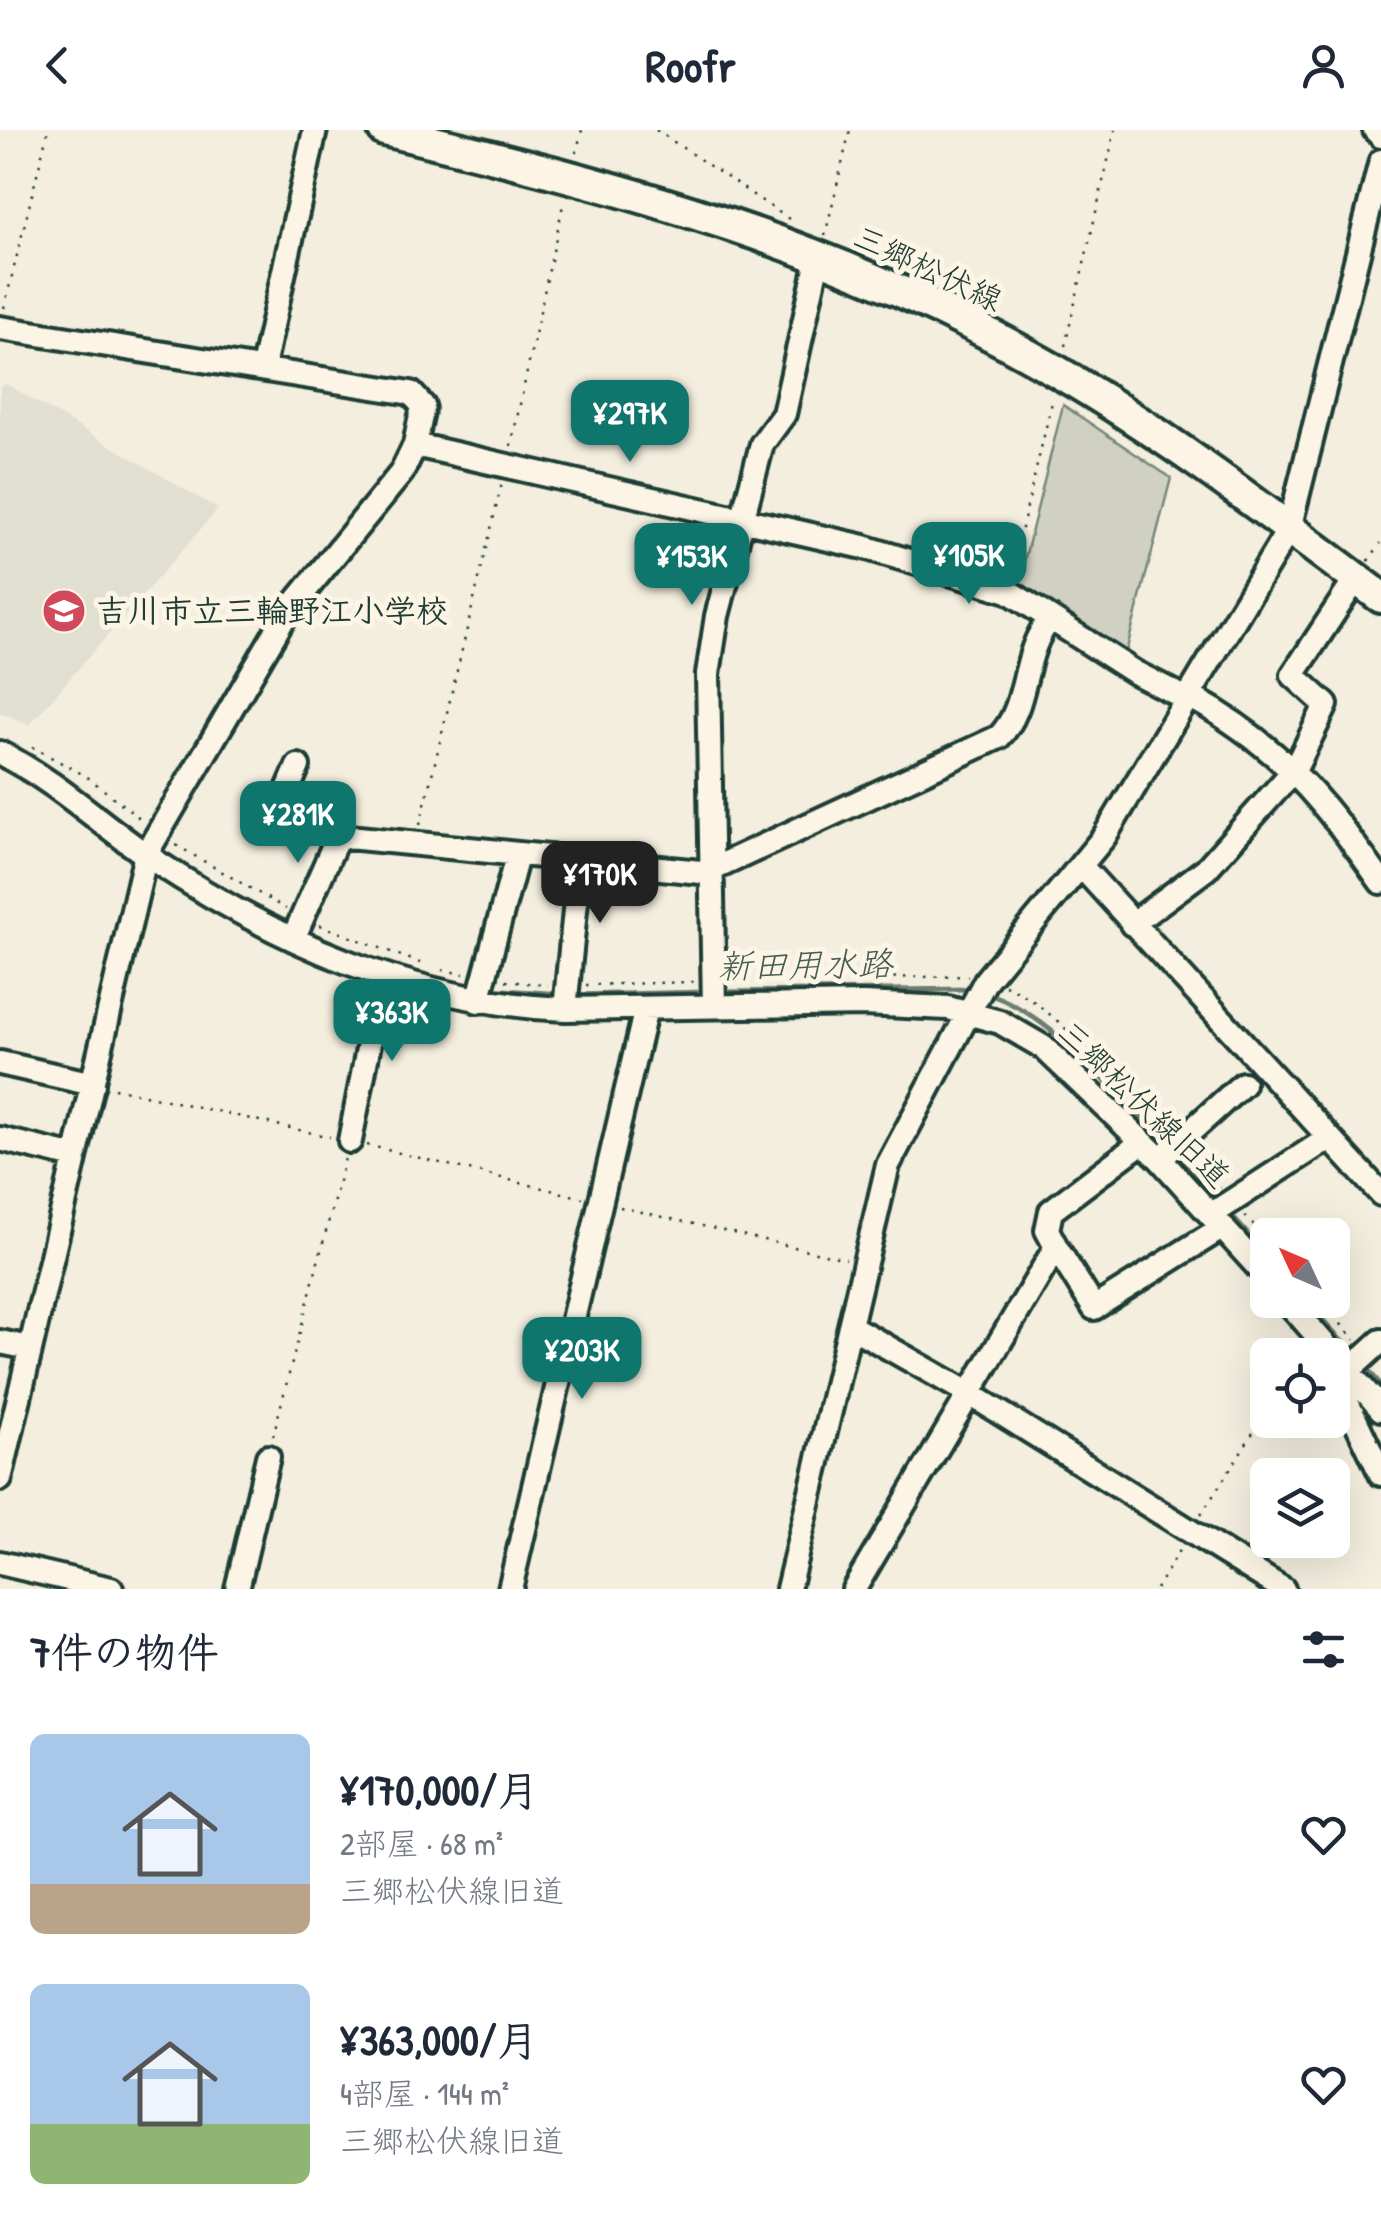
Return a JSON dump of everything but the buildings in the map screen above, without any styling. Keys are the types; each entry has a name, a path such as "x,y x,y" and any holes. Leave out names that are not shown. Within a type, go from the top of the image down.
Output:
{"main road":[{"name":"三郷松伏線","path":"384,130 665,201 819,256 924,302 1059,372 1176,447 1381,598"}],"street":[{"path":"263,367 314,130"},
{"path":"1375,130 1381,136"},
{"path":"788,1589 888,1165 986,980 1081,866 1190,698 1289,529 1381,161"},
{"path":"714,995 708,674 741,520 762,444 784,414 819,256"},
{"path":"0,1479 5,1432 30,1348 152,845 288,612 402,472 415,445 423,406 411,394 2,318"},
{"path":"415,445 864,548 1008,591 1134,672 1245,730 1295,769 1381,882"},
{"path":"1132,924 1206,870 1295,769 1326,705 1293,675 1356,579"},
{"path":"298,766 283,801 286,812 338,836 712,872 1000,736 1014,722 1034,638 1050,619"},
{"name":"三郷松伏線旧道","path":"0,752 382,978 566,998 636,1000 714,995 971,1006 1043,1048 1142,1142 1167,1152 1250,1253"},
{"path":"298,930 338,836"},
{"path":"480,991 517,856"},
{"path":"566,998 580,861"},
{"path":"1081,866 1381,1194"},
{"path":"350,1141 382,978"},
{"path":"510,1589 602,1202 636,1000"},
{"path":"0,1063 93,1084"},
{"path":"1167,1152 1243,1084"},
{"path":"1142,1142 1051,1211 1046,1230 1094,1308 1220,1212 1329,1138"},
{"path":"0,1140 76,1157"},
{"path":"854,1589 1056,1247"},
{"path":"1308,1318 1357,1357 1381,1410"},
{"path":"852,1326 970,1394 1283,1589"},
{"path":"0,1342 30,1348"},
{"path":"1357,1357 1337,1381 1381,1474"},
{"path":"237,1589 268,1457"},
{"path":"0,1563 112,1589"}],"path":[{"path":"2,318 48,130"},
{"path":"414,846 506,468 539,301 582,130"},
{"path":"656,130 793,222"},
{"path":"819,256 850,130"},
{"path":"268,1457 350,1141"},
{"path":"602,1202 864,1264"},
{"path":"1332,1318 1357,1357"},
{"path":"1156,1589 1250,1437"}],"shaded area":[{"name":"吉川市立三輪野江小学校","path":"6,384 218,509 29,725 0,712 0,387"},
{"path":"1063,405 1171,478 1126,652 1018,586"}],"waterway":[{"name":"新田用水路","path":"34,760 147,840"},
{"name":"新田用水路","path":"303,930 372,959"},
{"name":"新田用水路","path":"488,989 562,994"},
{"name":"新田用水路","path":"723,992 971,989"},
{"name":"新田用水路","path":"573,995 707,992"},
{"name":"新田用水路","path":"987,994 1010,1003 1059,1037 1167,1146"},
{"name":"新田用水路","path":"1174,1154 1218,1201"},
{"name":"新田用水路","path":"1229,1213 1250,1237"},
{"name":"新田用水路","path":"1321,1318 1356,1357"},
{"name":"新田用水路","path":"1364,1365 1381,1385"}],"place":[{"name":"吉川市立三輪野江小学校","path":"64,611"}]}
